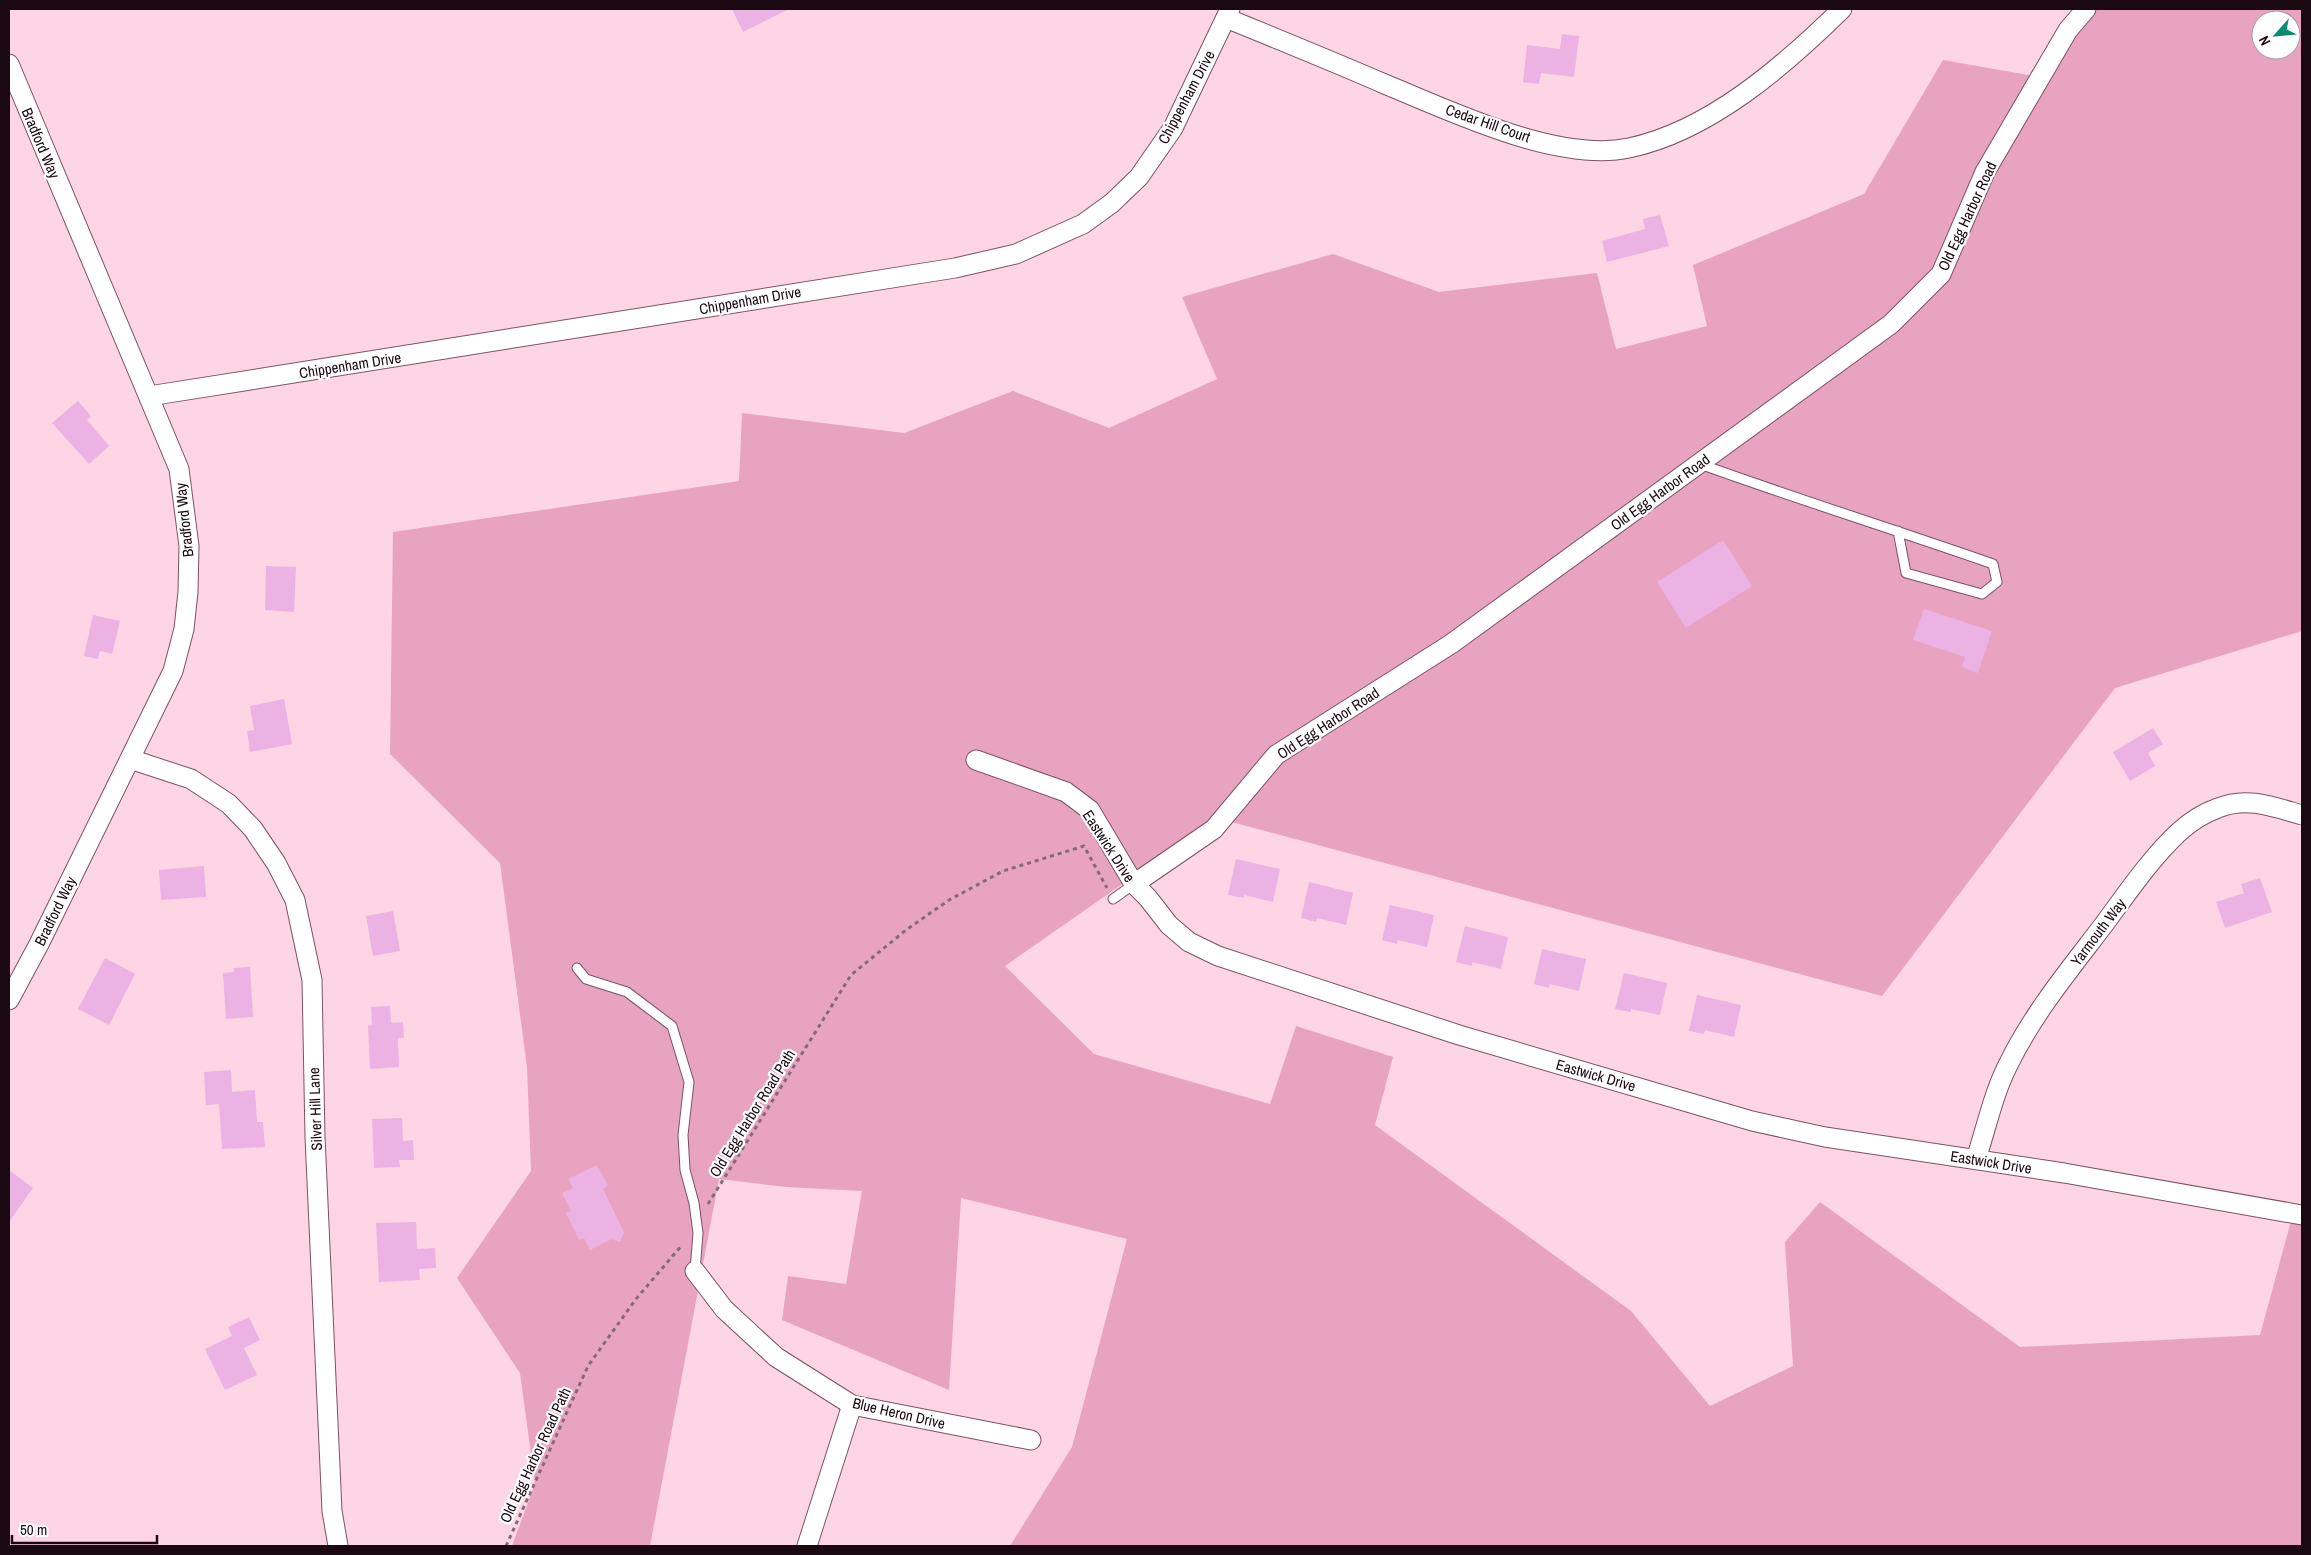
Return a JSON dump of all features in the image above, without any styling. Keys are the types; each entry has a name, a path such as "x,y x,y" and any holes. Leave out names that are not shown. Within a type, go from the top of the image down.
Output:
{"street":[{"name":"Cedar Hill Court","path":"1228,13 1520,138 1592,151 1627,148 1653,142 1706,117 1762,82 1842,9"},
{"name":"Old Egg Harbor Road","path":"1134,884 1214,829 1276,755 1451,644 1891,324 1941,274 1985,172 2068,30 2086,9"},
{"name":"Chippenham Drive","path":"149,396 955,268 1016,254 1083,224 1112,202 1139,177 1173,128 1228,13"},
{"name":"Bradford Way","path":"9,64 179,469 189,546 188,592 184,629 172,671 39,944 9,1000"},
{"name":"Silver Hill Lane","path":"130,759 191,779 229,804 262,843 276,863 294,900 312,980 316,1147 332,1511 338,1546"},
{"name":"Eastwick Drive","path":"976,760 1066,792 1090,810 1134,884 1148,898 1169,925 1189,942 1218,956 1459,1035 1752,1121 1825,1137 1976,1159 2302,1215"},
{"name":"Yarmouth Way","path":"1976,1159 2008,1065 2022,1038 2048,998 2144,871 2179,832 2212,810 2240,802 2261,803 2302,816"},
{"name":"Blue Heron Drive","path":"695,1271 724,1309 776,1357 852,1405 1031,1440"},
{"path":"807,1546 852,1405"}],"lane":[{"path":"1699,463 1898,530 1993,564 1997,582 1982,594 1906,573 1898,530"},
{"path":"1113,899 1134,884"},
{"path":"577,968 586,979 627,992 672,1026 689,1082 683,1136 685,1170 698,1233 695,1271"}],"path":[{"name":"Old Egg Harbor Road Path","path":"506,1546 588,1366 636,1299 681,1246 851,975 906,930 949,900 1003,871 1084,846 1113,899"}],"shaded area":[{"path":"2092,9 2302,9 2302,631 2115,688 1882,996 1217,818 1005,966 1094,1054 1270,1104 1296,1026 1393,1057 1375,1125 1631,1311 1710,1406 1793,1366 1785,1242 1820,1202 2020,1347 2260,1335 2294,1210 2302,1210 2302,1546 1010,1546 1072,1447 1127,1239 961,1198 949,1390 782,1320 788,1276 846,1284 862,1191 786,1187 719,1179 650,1546 512,1546 535,1484 520,1373 457,1278 531,1171 527,1067 500,863 390,754 393,532 739,481 742,413 904,433 1013,391 1109,428 1217,379 1182,297 1333,254 1439,292 1597,273 1616,349 1707,326 1693,265 1864,194 1943,60 2039,77"}],"building":[{"path":"732,9 789,9 743,32"},
{"path":"1562,34 1579,36 1574,77 1541,73 1539,84 1523,82 1527,45 1560,49"},
{"path":"1660,215 1669,246 1607,262 1602,241 1645,229 1643,219"},
{"path":"78,401 91,416 87,420 109,446 89,464 52,423"},
{"path":"1723,540 1752,586 1686,628 1657,582"},
{"path":"266,566 296,567 294,612 265,610"},
{"path":"1924,609 1992,631 1978,673 1962,667 1965,657 1913,640"},
{"path":"93,615 120,621 112,654 100,651 98,659 84,656"},
{"path":"284,699 292,744 250,752 247,731 254,730 250,706"},
{"path":"2153,728 2163,744 2148,753 2155,766 2130,781 2113,752"},
{"path":"1236,859 1280,869 1273,902 1244,895 1244,898 1228,895"},
{"path":"204,866 206,897 161,900 159,870"},
{"path":"2260,878 2272,912 2225,928 2216,902 2244,893 2241,884"},
{"path":"1309,882 1353,893 1346,925 1317,918 1316,922 1301,918"},
{"path":"1390,905 1434,915 1427,947 1398,940 1397,944 1382,940"},
{"path":"393,911 400,951 373,956 366,916"},
{"path":"1465,926 1508,937 1501,969 1472,962 1472,966 1456,962"},
{"path":"1542,949 1586,959 1579,991 1550,984 1549,988 1534,984"},
{"path":"105,958 135,974 109,1025 78,1009"},
{"path":"250,967 253,1017 226,1019 223,973 234,972 234,968"},
{"path":"1624,973 1667,983 1660,1015 1631,1009 1631,1012 1615,1009"},
{"path":"1697,995 1741,1005 1734,1037 1705,1030 1704,1034 1689,1031"},
{"path":"390,1006 391,1023 403,1022 404,1038 398,1038 399,1067 370,1069 368,1026 372,1025 371,1007"},
{"path":"231,1070 232,1092 255,1090 257,1122 263,1122 265,1147 222,1149 219,1104 206,1105 204,1072"},
{"path":"402,1118 403,1141 413,1140 414,1160 399,1160 400,1167 374,1168 372,1119"},
{"path":"597,1165 608,1186 603,1189 624,1232 620,1242 612,1239 590,1250 584,1238 579,1240 566,1213 571,1211 562,1193 573,1188 568,1179"},
{"path":"9,1170 33,1188 9,1222"},
{"path":"416,1222 417,1249 435,1248 436,1268 419,1269 420,1280 379,1282 376,1223"},
{"path":"249,1317 260,1340 244,1348 257,1375 225,1390 205,1349 232,1336 228,1327"}]}
